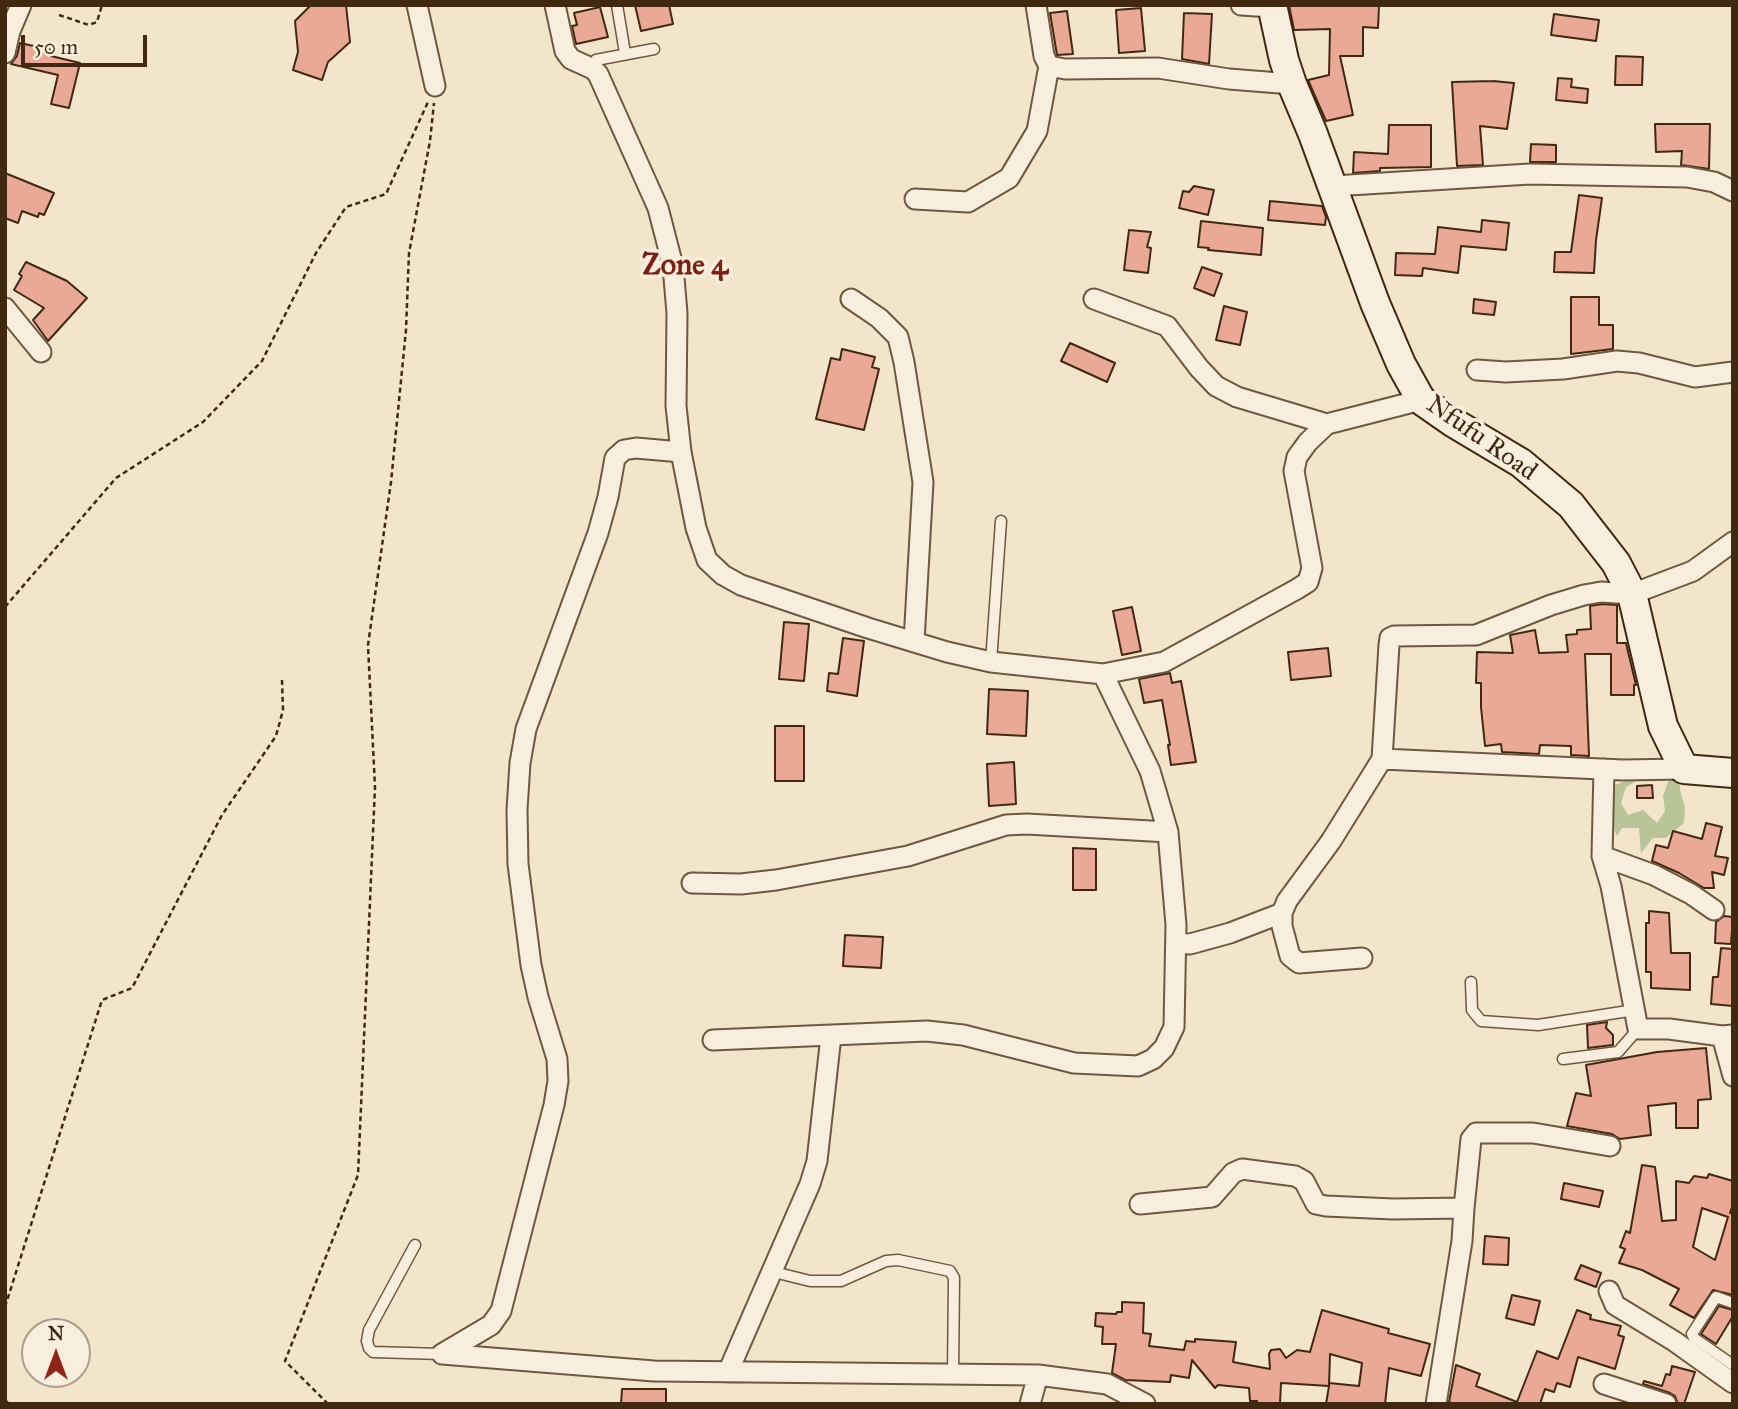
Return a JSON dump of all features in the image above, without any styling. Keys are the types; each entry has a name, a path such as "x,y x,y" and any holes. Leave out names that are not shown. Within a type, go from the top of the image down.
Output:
{"street":[{"path":"5,53 10,31 21,5"},
{"path":"417,5 435,86"},
{"path":"555,5 565,51 571,58 598,74 653,194 670,253 677,313 676,406 681,452 696,528 707,560 723,575 741,585 914,642 991,662 1103,674 1164,662 1308,582 1312,568 1294,471 1297,457 1308,442 1327,424 1421,400"},
{"path":"915,198 968,202 1009,178 1037,131 1049,66 1044,56 1036,5"},
{"path":"1241,5 1272,6"},
{"name":"Nfufu Road","path":"1272,6 1292,84 1401,364 1421,400 1454,424 1521,463 1571,505 1616,564 1632,594 1663,726 1684,769"},
{"path":"1049,66 1065,69 1158,68 1229,79 1292,84"},
{"path":"1333,186 1530,174 1687,177 1714,182 1733,191"},
{"path":"851,299 879,318 898,337 904,362 923,482 914,642"},
{"path":"1094,299 1167,326 1216,386 1237,397 1327,424"},
{"path":"5,308 41,352"},
{"path":"1477,370 1522,372 1585,367 1617,361 1639,363 1695,377 1733,372"},
{"path":"442,1354 491,1325 501,1311 558,1081 557,1059 537,997 531,965 519,864 517,810 520,763 526,729 598,533 615,458 624,450 636,448 681,452"},
{"path":"1362,958 1299,962 1290,956 1282,926 1282,913 1287,901 1331,841 1382,759 1390,638 1476,635 1584,595 1601,592 1632,594 1693,571 1733,542"},
{"path":"713,1040 927,1031 963,1035 1074,1063 1138,1066 1153,1059 1164,1048 1174,1027 1176,943 1174,882 1168,832 1150,771 1103,674"},
{"path":"1382,759 1733,773"},
{"path":"1604,769 1602,856 1611,886 1637,1019 1668,1029 1727,1036 1733,1076"},
{"path":"692,883 741,884 776,880 897,859 1006,825 1168,832"},
{"path":"1602,856 1654,875 1691,894 1714,910"},
{"path":"1176,943 1189,944 1230,933 1282,913"},
{"path":"728,1372 774,1272 810,1184 817,1161 831,1036"},
{"path":"1436,1404 1460,1252 1471,1139 1476,1133 1533,1133 1610,1146"},
{"path":"1140,1204 1212,1197 1233,1172 1242,1169 1295,1176 1304,1181 1316,1204 1326,1206 1464,1208"},
{"path":"1609,1291 1615,1305 1674,1341 1733,1383"},
{"path":"442,1354 654,1371 1038,1375 1107,1384 1144,1404"},
{"path":"1030,1404 1038,1375"},
{"path":"1604,1384 1666,1404"}],"lane":[{"path":"617,5 625,53"},
{"path":"593,69 596,60 654,49"},
{"path":"991,662 1000,521"},
{"path":"1471,982 1472,1010 1481,1021 1538,1025 1637,1019"},
{"path":"1563,1059 1618,1052 1637,1019"},
{"path":"415,1245 369,1330 369,1348 373,1352 442,1354"},
{"path":"774,1272 810,1281 841,1281 886,1261 898,1260 950,1271 954,1278 953,1375"},
{"path":"1733,1303 1716,1297 1692,1334 1733,1365"}],"path":[{"path":"59,15 89,26 97,22 102,5"},
{"path":"5,607 116,478 203,422 262,361 316,253 346,207 386,194 435,86"},
{"path":"328,1404 285,1361 358,1175 375,787 368,645 391,482 406,330 409,253 430,141 435,86"},
{"path":"5,1307 102,999 132,988 222,815 276,737 282,710 282,680"},
{"path":"5,1400 9,1404"}],"green space":[{"path":"1670,776 1679,776 1685,808 1684,823 1666,838 1653,838 1641,853 1639,828 1622,828 1617,836 1612,825 1615,785 1632,779 1635,782 1626,787 1621,803 1628,815 1643,810 1657,823 1665,811 1663,796"}],"building":[{"path":"311,5 346,5 350,42 328,62 322,80 293,70 298,52 295,21"},
{"path":"635,5 669,5 673,24 641,31"},
{"path":"1289,5 1379,6 1378,28 1363,27 1363,56 1340,56 1353,115 1326,121 1308,80 1329,75 1330,29 1294,30"},
{"path":"600,7 608,37 576,44 572,26 577,25 574,13"},
{"path":"1141,8 1145,51 1119,53 1116,10"},
{"path":"1067,11 1073,54 1057,55 1050,13"},
{"path":"1184,13 1212,14 1209,64 1182,59"},
{"path":"1554,14 1599,20 1596,41 1551,35"},
{"path":"20,43 52,50 51,56 80,63 69,108 51,104 58,75 11,64 17,56"},
{"path":"1616,56 1643,57 1642,85 1615,85"},
{"path":"1558,78 1572,79 1571,87 1588,89 1587,103 1556,100"},
{"path":"1452,82 1514,83 1507,129 1480,126 1483,165 1457,166"},
{"path":"1655,124 1710,124 1709,169 1681,165 1682,151 1656,152"},
{"path":"1389,125 1431,125 1431,167 1380,168 1380,171 1353,173 1354,152 1388,154"},
{"path":"1531,144 1556,145 1556,162 1530,162"},
{"path":"5,173 54,193 44,215 39,213 38,217 22,211 18,223 5,218"},
{"path":"1194,186 1214,190 1208,215 1179,208 1183,191 1189,192"},
{"path":"1579,195 1602,198 1594,273 1554,272 1555,252 1571,252"},
{"path":"1270,201 1322,206 1326,217 1325,225 1268,220"},
{"path":"1482,220 1509,223 1506,250 1461,246 1458,273 1423,268 1422,276 1395,275 1396,253 1435,254 1438,227 1481,232"},
{"path":"1201,221 1263,228 1261,255 1198,247"},
{"path":"1129,230 1151,232 1147,247 1151,248 1148,273 1124,270"},
{"path":"26,262 67,281 87,298 48,341 33,320 44,308 14,290"},
{"path":"1202,267 1222,274 1214,296 1194,288"},
{"path":"1571,297 1599,297 1599,325 1613,325 1613,349 1571,354"},
{"path":"1474,299 1496,302 1494,315 1473,313"},
{"path":"1224,306 1247,312 1240,345 1216,340"},
{"path":"1070,343 1115,363 1107,382 1061,361"},
{"path":"842,349 875,357 872,367 879,369 864,430 816,419 831,358 840,360"},
{"path":"1617,605 1617,643 1626,643 1636,685 1634,695 1611,695 1611,654 1585,654 1589,756 1571,755 1571,746 1540,745 1539,754 1502,752 1501,744 1485,746 1481,683 1476,683 1477,652 1513,653 1510,635 1535,630 1539,653 1568,652 1566,635 1577,634 1577,630 1591,629 1590,606"},
{"path":"1132,607 1141,651 1122,655 1113,611"},
{"path":"784,622 809,624 804,681 779,679"},
{"path":"843,638 864,641 857,696 827,691 829,673 838,674"},
{"path":"1328,648 1331,676 1291,680 1288,652"},
{"path":"1170,673 1172,683 1181,681 1196,762 1171,765 1162,700 1144,703 1139,679"},
{"path":"989,689 1028,691 1026,736 987,734"},
{"path":"775,726 804,726 804,781 775,781"},
{"path":"1014,762 1016,804 989,806 987,764"},
{"path":"1652,785 1653,798 1637,798 1637,786"},
{"path":"1706,823 1722,827 1715,856 1728,858 1724,875 1712,872 1714,888 1704,888 1652,861 1656,845 1668,848 1673,831 1702,839"},
{"path":"1073,848 1096,849 1096,890 1073,890"},
{"path":"1649,911 1669,913 1671,953 1690,953 1690,990 1651,988 1651,972 1646,972 1646,923 1649,923"},
{"path":"1724,916 1733,917 1731,944 1715,943 1716,922"},
{"path":"845,935 883,937 881,968 843,966"},
{"path":"1721,948 1733,949 1733,1006 1711,1004 1713,977 1718,977"},
{"path":"1607,1022 1606,1028 1613,1035 1613,1045 1588,1048 1587,1025"},
{"path":"1706,1048 1711,1099 1698,1100 1698,1128 1676,1128 1676,1103 1648,1106 1651,1135 1620,1139 1612,1134 1567,1126 1576,1093 1591,1096 1586,1065 1657,1052"},
{"path":"1642,1165 1655,1167 1662,1221 1676,1220 1676,1181 1689,1183 1694,1176 1707,1178 1709,1174 1733,1181 1733,1204 1730,1213 1733,1213 1733,1295 1713,1290 1694,1318 1670,1305 1679,1289 1642,1270 1619,1263 1625,1249 1620,1247 1626,1231 1630,1233","holes":["1702,1208 1728,1217 1715,1260 1693,1247"]},
{"path":"1564,1183 1603,1191 1599,1207 1561,1199"},
{"path":"1485,1236 1509,1238 1508,1265 1483,1264"},
{"path":"1581,1265 1601,1273 1596,1287 1575,1279"},
{"path":"1512,1295 1540,1301 1534,1325 1506,1318"},
{"path":"1122,1302 1144,1303 1143,1333 1151,1334 1149,1346 1184,1350 1186,1341 1195,1342 1195,1339 1236,1342 1233,1362 1270,1369 1271,1350 1280,1349 1286,1358 1297,1350 1310,1352 1322,1310 1389,1329 1388,1333 1430,1344 1421,1376 1389,1368 1385,1404 1326,1404 1329,1386 1281,1383 1280,1404 1257,1404 1257,1401 1250,1401 1249,1388 1218,1385 1215,1388 1192,1360 1189,1378 1171,1375 1170,1382 1125,1380 1112,1373 1116,1344 1102,1344 1103,1327 1095,1326 1096,1313 1122,1312","holes":["1330,1354 1362,1363 1359,1386 1329,1383"]},
{"path":"1719,1306 1733,1310 1733,1316 1716,1344 1701,1334"},
{"path":"1577,1310 1591,1315 1590,1319 1621,1326 1618,1335 1624,1337 1615,1369 1578,1357 1570,1387 1557,1383 1554,1392 1545,1389 1540,1404 1449,1402 1456,1365 1480,1374 1476,1386 1517,1402 1537,1351 1558,1359"},
{"path":"1672,1366 1695,1372 1684,1404 1678,1404 1675,1396 1670,1393 1643,1384 1644,1381 1662,1386 1666,1374 1670,1375"},
{"path":"622,1389 666,1389 666,1404 621,1404"}],"district":[{"name":"Zone 4","path":"685,267"}]}
